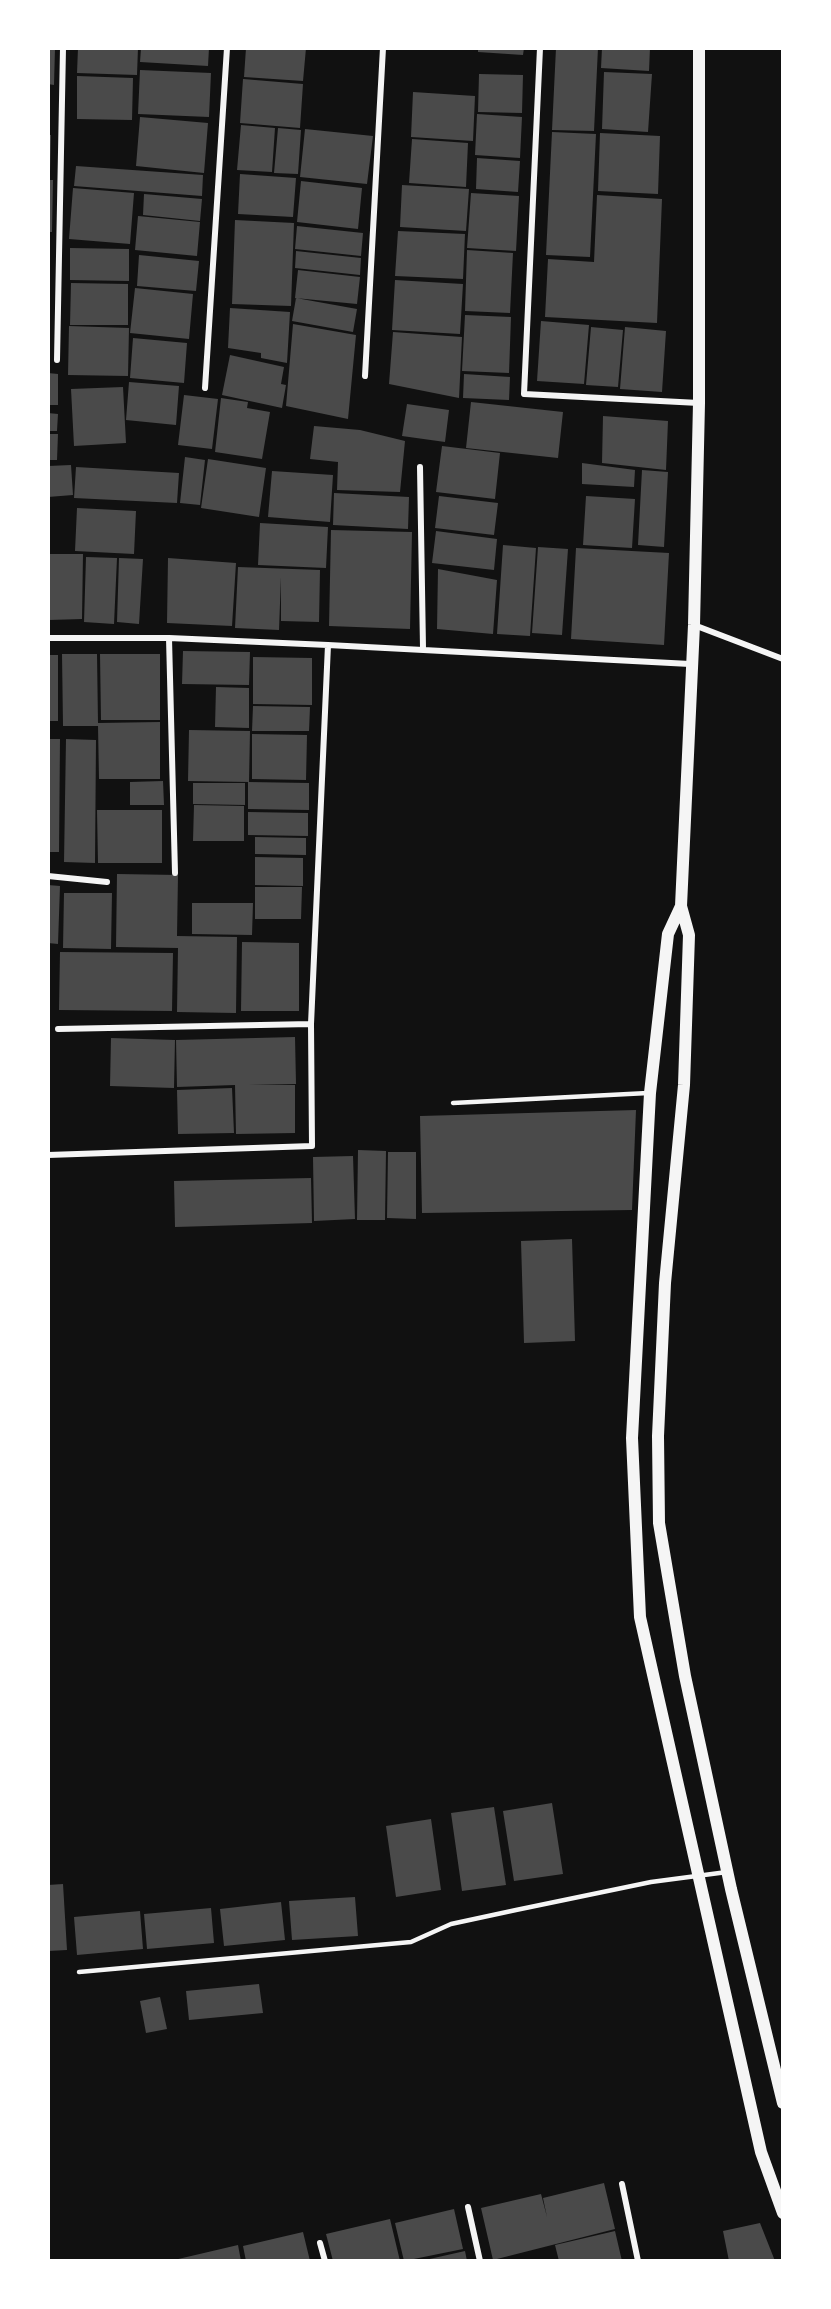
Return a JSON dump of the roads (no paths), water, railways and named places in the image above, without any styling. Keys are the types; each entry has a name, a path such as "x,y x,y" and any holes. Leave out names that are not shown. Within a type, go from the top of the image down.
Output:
{"main road":[{"path":"699,48 699,403 694,626 690,664 681,906 688,935 684,1085 665,1283 658,1436 659,1523 685,1676 727,1872 783,2103"},
{"path":"681,906 668,934 650,1093 632,1438 640,1617 761,2152 783,2213"}],"street":[{"path":"57,360 63,48"},
{"path":"205,388 226,48"},
{"path":"364,376 383,48"},
{"path":"540,48 524,394 699,403"},
{"path":"420,467 423,648"},
{"path":"694,626 783,659"},
{"path":"48,638 169,638 423,648 690,664"},
{"path":"169,638 175,873"},
{"path":"48,1155 312,1146 310,1024 328,645"},
{"path":"48,876 106,882"},
{"path":"58,1029 310,1024"},
{"path":"622,2184 638,2261"},
{"path":"468,2207 480,2261"},
{"path":"320,2243 325,2261"}],"lane":[{"path":"453,1103 650,1093"},
{"path":"80,1972 411,1942 451,1924 651,1882 727,1872"}]}
